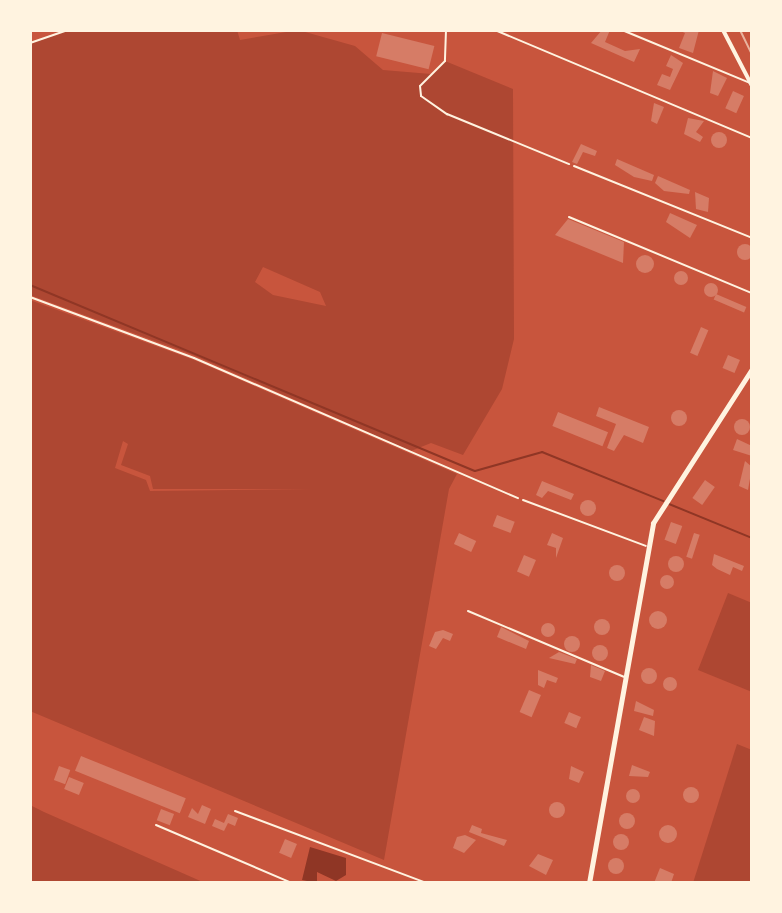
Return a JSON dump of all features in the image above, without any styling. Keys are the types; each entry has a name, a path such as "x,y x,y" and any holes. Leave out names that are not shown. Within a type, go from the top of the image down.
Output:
{"street":[{"path":"723,30 751,85"},
{"path":"589,883 647,547 660,507 752,369"}],"lane":[{"path":"495,30 752,138"},
{"path":"622,30 751,85"},
{"path":"574,166 752,238"},
{"path":"569,217 752,293"},
{"path":"523,500 647,547"},
{"path":"468,611 624,677"},
{"path":"235,811 427,883"},
{"path":"156,825 292,883"}],"path":[{"path":"30,43 68,30"},
{"path":"446,30 445,61 420,86 421,96 447,114 574,166"},
{"path":"30,297 194,358 523,500"}],"shaded area":[{"path":"68,30 237,30 240,40 298,30 355,46 383,70 431,74 445,61 513,89 514,339 502,389 463,455 431,443 411,451 193,355 30,295 30,43","holes":["263,267 320,292 326,306 273,295 255,282"]},
{"path":"30,300 194,360 457,474 449,489 384,860 30,711","holes":["123,441 128,444 121,465 150,476 153,489 313,489 150,491 146,480 115,468"]},
{"path":"728,593 752,603 752,692 698,670"},
{"path":"737,744 752,750 752,883 693,883"},
{"path":"30,805 44,812 205,883 30,883"},
{"path":"310,847 346,858 346,875 336,881 317,872 317,883 302,880"}],"building":[{"path":"602,30 610,30 605,42 625,51 640,49 634,62 591,43"},
{"path":"678,30 699,30 693,53 679,48 685,33"},
{"path":"382,33 434,46 429,69 376,56"},
{"path":"671,55 683,63 670,90 657,85 662,74 670,77 673,69 666,66"},
{"path":"713,71 727,78 718,96 710,93"},
{"path":"733,91 744,96 736,113 725,108"},
{"path":"654,103 664,107 657,124 651,121"},
{"path":"688,118 704,121 696,132 703,137 700,142 684,134"},
{"path":"716,132 722,132 727,140 725,146 716,148 711,143 711,137"},
{"path":"581,144 597,151 595,156 583,152 577,164 572,162"},
{"path":"617,159 654,175 652,181 634,177 615,165"},
{"path":"658,176 690,190 689,194 664,191 655,183"},
{"path":"695,192 709,198 708,212 696,209"},
{"path":"670,213 697,225 690,238 666,222"},
{"path":"568,219 624,242 623,263 555,235"},
{"path":"745,244 751,246 751,258 745,260 739,258 737,252 739,246"},
{"path":"645,255 654,264 645,273 636,264"},
{"path":"681,271 688,278 681,285 674,278"},
{"path":"711,283 718,290 711,297 704,290"},
{"path":"716,294 746,307 744,312 714,300"},
{"path":"701,327 708,330 697,356 690,353"},
{"path":"728,355 740,360 734,373 723,368"},
{"path":"599,407 649,427 643,443 624,435 614,451 607,448 616,424 596,416"},
{"path":"679,410 687,418 679,426 671,418"},
{"path":"558,412 608,432 602,446 552,426"},
{"path":"742,419 750,427 742,435 734,427"},
{"path":"737,439 752,446 752,456 733,450"},
{"path":"745,461 752,467 748,490 739,486"},
{"path":"705,480 715,487 702,505 692,498"},
{"path":"542,481 574,494 571,500 548,491 542,498 536,495"},
{"path":"585,500 591,500 596,508 594,514 585,516 580,511 580,505"},
{"path":"497,515 515,522 510,533 493,526"},
{"path":"671,522 682,526 676,544 665,540"},
{"path":"459,533 476,541 471,552 454,544"},
{"path":"552,533 563,538 556,558 556,548 547,545"},
{"path":"694,533 700,535 692,559 686,557"},
{"path":"714,554 744,566 742,571 733,567 730,575 717,569 712,565"},
{"path":"524,555 536,560 529,577 517,572"},
{"path":"676,556 684,564 676,572 668,564"},
{"path":"617,565 623,567 623,579 617,581 611,579 609,573 611,567"},
{"path":"667,575 674,582 667,589 660,582"},
{"path":"658,611 667,620 658,629 649,620"},
{"path":"602,619 608,621 608,633 602,635 596,633 594,627 596,621"},
{"path":"548,623 555,630 548,637 541,630"},
{"path":"501,627 529,641 526,649 497,637"},
{"path":"443,630 453,634 450,641 443,638 436,649 429,646 435,632"},
{"path":"569,636 575,636 580,644 578,650 569,652 564,647 564,641"},
{"path":"600,645 608,653 600,661 592,653"},
{"path":"559,652 577,659 575,664 549,658"},
{"path":"591,665 605,671 601,681 590,677"},
{"path":"649,668 655,670 655,682 649,684 643,682 641,676 643,670"},
{"path":"538,670 558,678 556,683 547,680 544,688 538,685"},
{"path":"670,677 677,684 670,691 663,684"},
{"path":"529,690 541,695 532,717 520,712"},
{"path":"636,701 654,710 653,716 634,711"},
{"path":"569,712 581,717 576,728 564,723"},
{"path":"644,717 655,721 654,736 639,730"},
{"path":"81,756 186,798 180,813 75,771"},
{"path":"632,765 650,772 648,777 629,776"},
{"path":"59,766 70,770 65,784 54,780"},
{"path":"571,766 584,772 579,783 569,779"},
{"path":"69,777 84,783 79,795 64,789"},
{"path":"691,787 699,795 691,803 683,795"},
{"path":"633,789 640,796 633,803 626,796"},
{"path":"554,802 560,802 565,810 563,816 554,818 549,813 549,807"},
{"path":"202,805 211,809 205,824 188,817 192,808 198,814"},
{"path":"161,809 174,814 170,825 157,820"},
{"path":"627,813 633,815 633,827 627,829 621,827 619,821 621,815"},
{"path":"228,814 238,818 235,826 228,823 224,831 212,826 215,819 224,823"},
{"path":"472,825 482,829 481,833 507,840 504,846 469,832"},
{"path":"668,825 677,834 668,843 659,834"},
{"path":"618,834 624,834 629,842 627,848 618,850 613,845 613,839"},
{"path":"465,835 476,840 464,853 453,848 457,837"},
{"path":"285,839 297,844 291,858 279,853"},
{"path":"538,854 553,860 546,875 529,866"},
{"path":"616,858 624,866 616,874 608,866"},
{"path":"660,868 674,874 671,883 654,883"}],"waterway":[{"path":"30,285 475,471 542,452 663,501"},
{"path":"669,504 752,538"}],"railway":[{"path":"740,30 752,55"}]}
